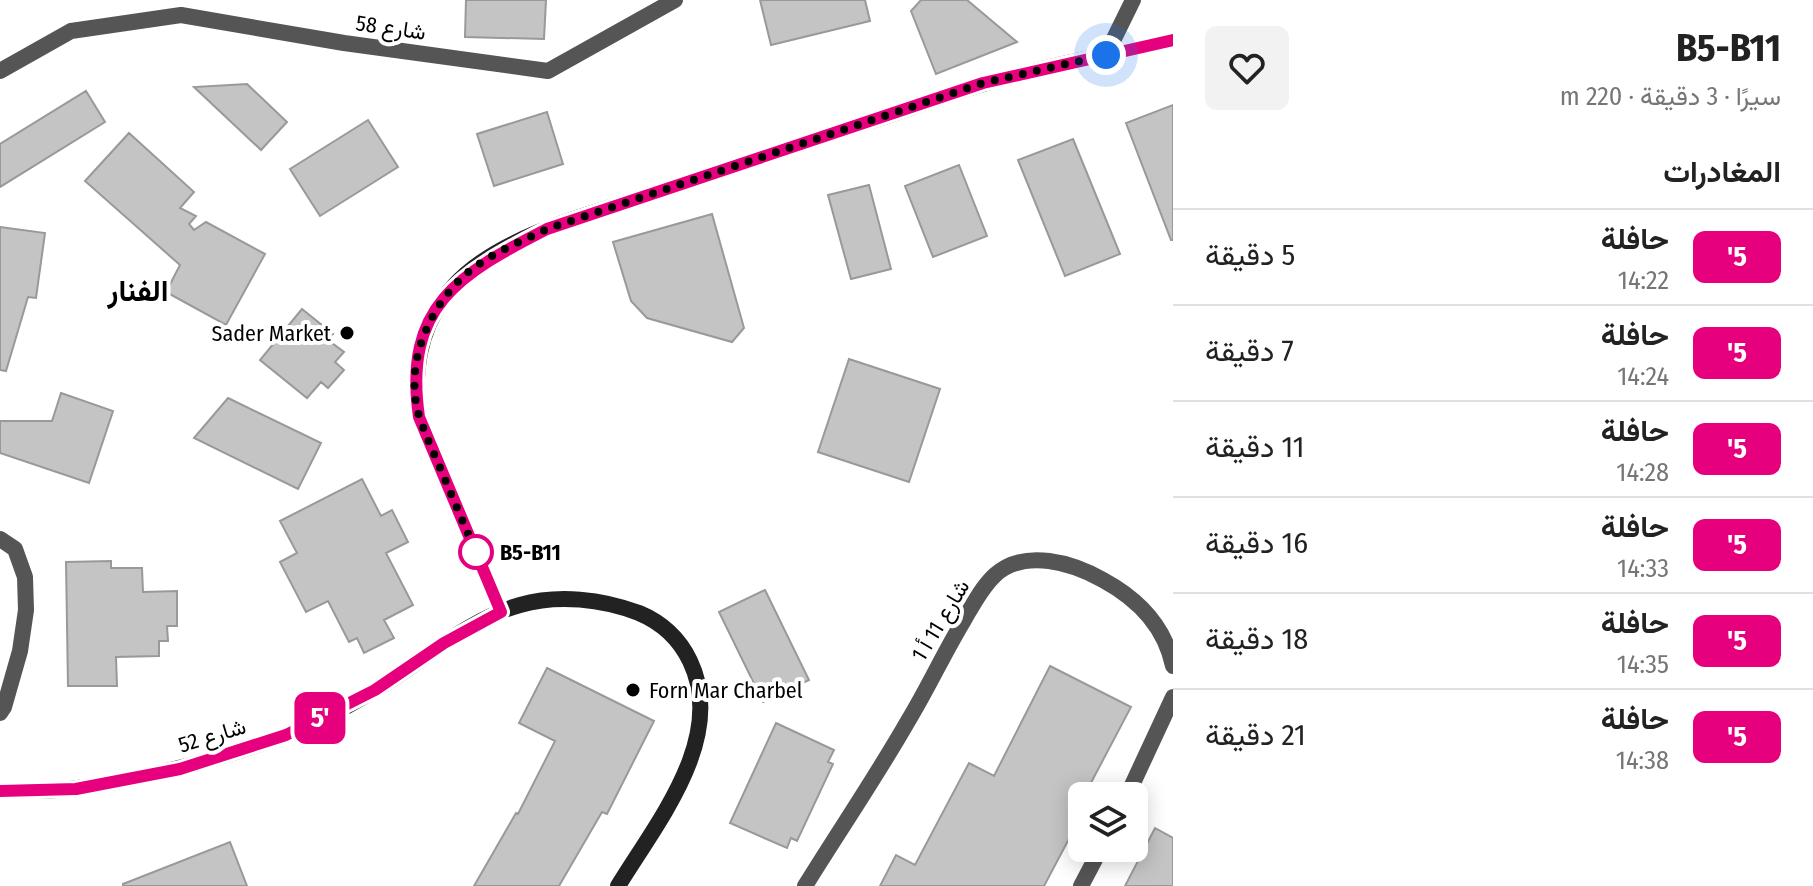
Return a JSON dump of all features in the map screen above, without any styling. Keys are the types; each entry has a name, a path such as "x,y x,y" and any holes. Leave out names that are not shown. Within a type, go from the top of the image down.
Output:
{"street":[{"name":"شارع 58","path":"0,71 71,31 181,15 344,43 548,71 675,0"},
{"path":"1106,55 1133,0"},
{"path":"501,612 419,417 415,389 417,361 425,330 446,296 467,274 490,258 547,229 983,83 1173,40"},
{"path":"0,539 15,549 25,577 26,610 20,651 0,713"},
{"name":"شارع 11 أ 1","path":"805,886 909,720 972,607 996,574 1018,563 1035,561 1062,562 1095,575 1118,588 1142,608 1162,631 1173,666"},
{"name":"شارع 52","path":"0,791 76,789 165,772 286,735 375,690 444,643 501,612 535,601 579,599 629,610 668,629 684,649 698,678 702,701 697,742 681,782 618,886"},
{"path":"1134,782 1173,697"},
{"path":"1081,886 1094,862"}],"building":[{"path":"466,0 546,0 544,39 465,37"},
{"path":"760,0 865,0 870,21 771,45"},
{"path":"921,0 967,0 1017,42 936,74 911,11"},
{"path":"247,84 287,122 261,150 194,87"},
{"path":"86,91 105,122 0,187 0,144"},
{"path":"1173,105 1173,240 1171,240 1126,123"},
{"path":"547,112 563,164 494,186 477,134"},
{"path":"368,120 398,167 320,216 290,169"},
{"path":"129,133 194,192 180,208 196,216 189,224 194,230 206,222 265,254 226,325 166,292 180,265 85,181"},
{"path":"1073,139 1120,254 1065,276 1018,160"},
{"path":"959,165 987,236 933,257 905,186"},
{"path":"869,185 891,269 851,279 828,195"},
{"path":"712,214 744,328 732,342 647,318 631,301 613,242"},
{"path":"0,227 45,233 36,298 28,297 6,371 0,370"},
{"path":"302,309 333,334 328,340 344,352 335,362 344,370 328,388 321,382 307,398 260,360"},
{"path":"849,359 940,389 909,482 818,452"},
{"path":"61,393 113,411 89,483 0,453 0,421 52,421"},
{"path":"228,398 321,443 298,489 194,438"},
{"path":"362,479 381,516 392,510 408,542 386,553 413,605 384,620 394,638 364,653 357,638 349,642 328,601 306,612 280,562 297,553 280,521"},
{"path":"111,561 111,568 142,568 143,592 177,591 177,626 167,626 168,641 159,641 159,656 116,657 117,686 68,686 66,562"},
{"path":"765,590 809,680 763,702 719,612"},
{"path":"1050,666 1131,707 1091,782 1068,782 1068,841 1044,886 880,886 896,855 915,865 969,763 994,776"},
{"path":"547,668 654,721 607,814 602,812 559,886 474,886 518,814 555,741 519,723"},
{"path":"776,723 834,750 828,762 833,764 797,841 791,838 787,848 730,823"},
{"path":"1155,828 1173,838 1173,886 1125,886 1137,862 1148,862 1148,842"},
{"path":"230,842 247,886 123,886 123,884"}],"bus line":[{"name":"5'","path":"0,791 76,789 180,769 286,735 375,690 444,643 501,612 419,417 415,389 417,361 425,330 446,296 467,274 490,258 547,229 983,83 1173,40"}],"place":[{"name":"Sader Market","path":"347,333"},
{"name":"B5-B11","path":"476,552"},
{"name":"Forn Mar Charbel","path":"633,690"}],"district":[{"name":"الفنار","path":"138,291"}],"route":[{"path":"476,552 478,556 419,417 415,389 417,361 425,330 446,296 467,274 490,258 547,229 983,83 1106,55"}]}
